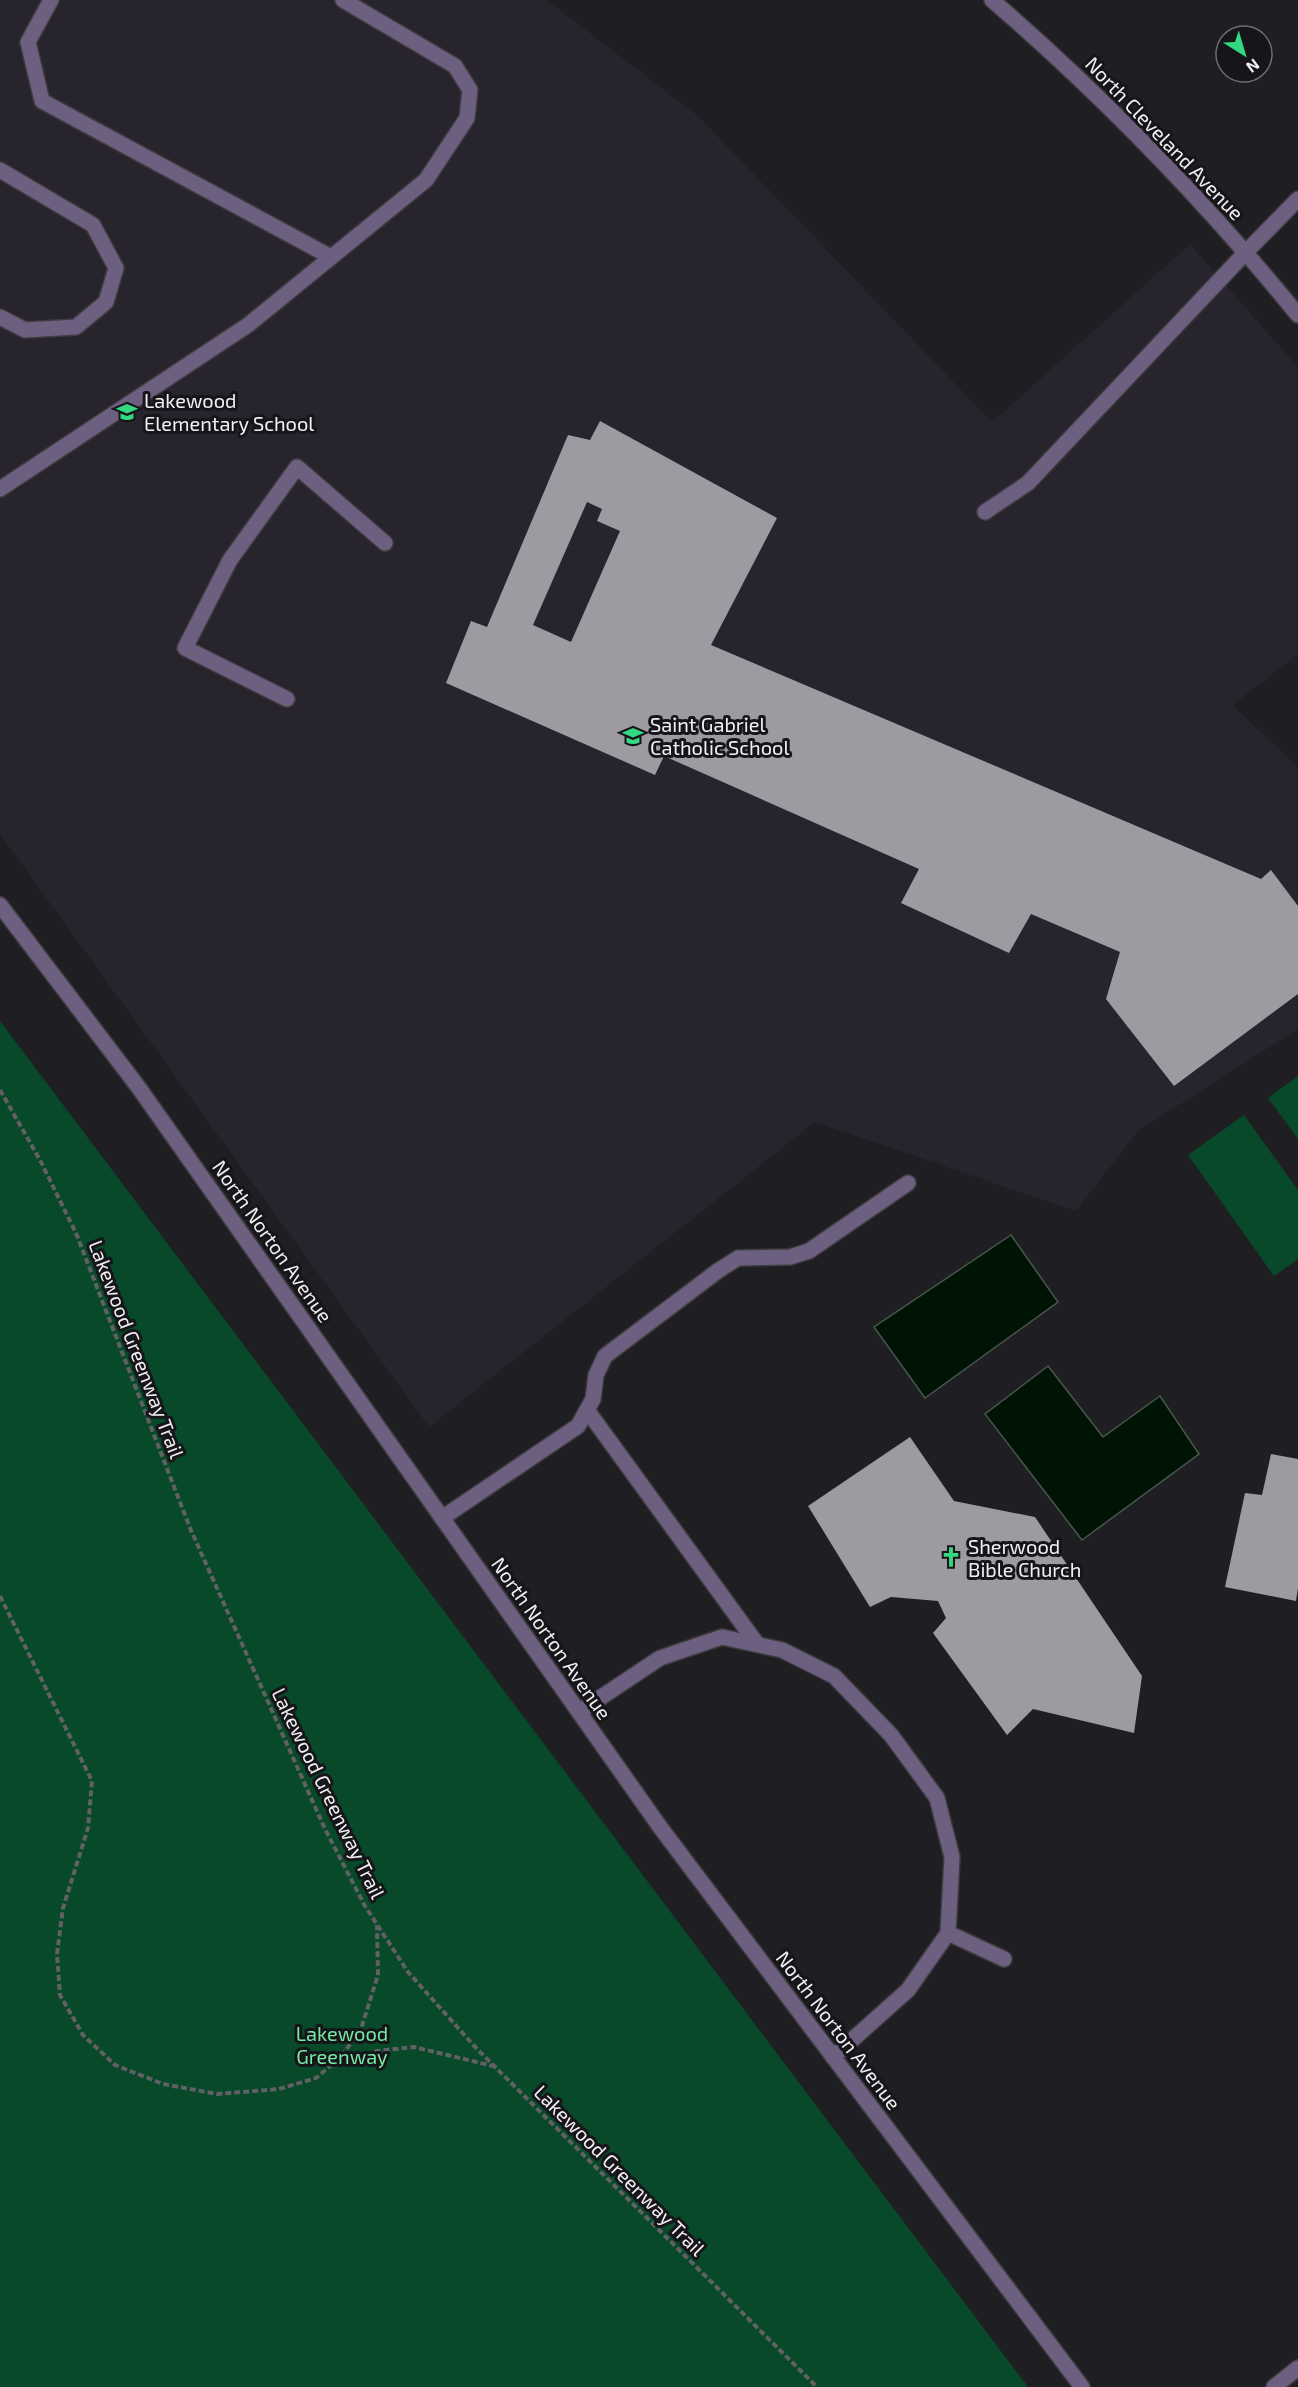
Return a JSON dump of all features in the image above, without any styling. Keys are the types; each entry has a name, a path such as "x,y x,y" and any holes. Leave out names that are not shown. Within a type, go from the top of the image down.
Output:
{"street":[{"path":"51,0 28,42 42,101 331,257"},
{"path":"0,489 248,325 426,180 467,118 470,90 455,66 343,0"},
{"name":"North Cleveland Avenue","path":"992,0 1106,102 1246,252 1298,315"},
{"path":"0,170 93,225 116,268 106,302 76,327 25,330 0,317"},
{"path":"985,512 1028,483 1298,199"},
{"path":"287,699 185,648 230,560 297,467 385,543"},
{"name":"North Norton Avenue","path":"0,905 139,1088 660,1827 1082,2387"},
{"path":"442,1518 578,1426 593,1399 596,1375 605,1356 719,1270 738,1258 790,1257 809,1251 908,1183"},
{"path":"587,1410 757,1644"},
{"path":"579,1712 660,1658 722,1637 782,1650 834,1676 891,1735 937,1798 952,1857 948,1934 908,1990 833,2057"},
{"path":"948,1934 1004,1959"},
{"path":"1274,2387 1298,2368"}],"path":[{"name":"Lakewood Greenway Trail","path":"0,1090 40,1160 76,1233 190,1528 326,1829 377,1924 408,1972 494,2066 817,2387"},
{"path":"0,1596 92,1781 88,1828 63,1908 57,1954 60,1995 82,2035 115,2065 163,2084 217,2094 279,2089 316,2078 340,2058 361,2029 378,1975 377,1924"},
{"path":"328,2068 377,2051 414,2047 494,2066"}],"shaded area":[{"name":"Saint Gabriel Catholic School","path":"0,0 547,0 698,116 992,422 1190,244 1298,367 1298,654 1233,705 1298,768 1298,1029 1138,1131 1076,1211 815,1122 429,1427 0,834"},
{"path":"1011,1235 1058,1302 925,1398 874,1327"},
{"path":"1048,1366 1103,1437 1160,1396 1199,1454 1082,1540 985,1414"}],"green space":[{"name":"Lakewood Greenway","path":"0,1021 1028,2387 0,2387"},
{"path":"1298,1076 1298,1139 1268,1098"},
{"path":"1244,1115 1298,1190 1298,1259 1274,1276 1188,1155"}],"building":[{"name":"Saint Gabriel Catholic School","path":"600,421 777,518 711,645 1261,879 1271,870 1298,906 1298,994 1174,1086 1106,999 1120,952 1031,914 1009,953 901,903 919,869 664,756 655,775 446,683 471,621 487,627 568,435 590,440","holes":["587,502 602,509 597,521 620,531 571,642 533,625"]},
{"name":"Sherwood Bible Church","path":"910,1437 954,1501 1035,1517 1142,1676 1134,1733 1033,1709 1007,1735 933,1633 946,1618 938,1601 891,1597 870,1607 808,1506"},
{"path":"1271,1454 1298,1459 1298,1588 1296,1601 1225,1587 1245,1493 1262,1495"}],"place":[{"name":"Lakewood Elementary School","path":"127,412"},
{"name":"Saint Gabriel Catholic School","path":"633,736"},
{"name":"Sherwood Bible Church","path":"951,1557"}]}
